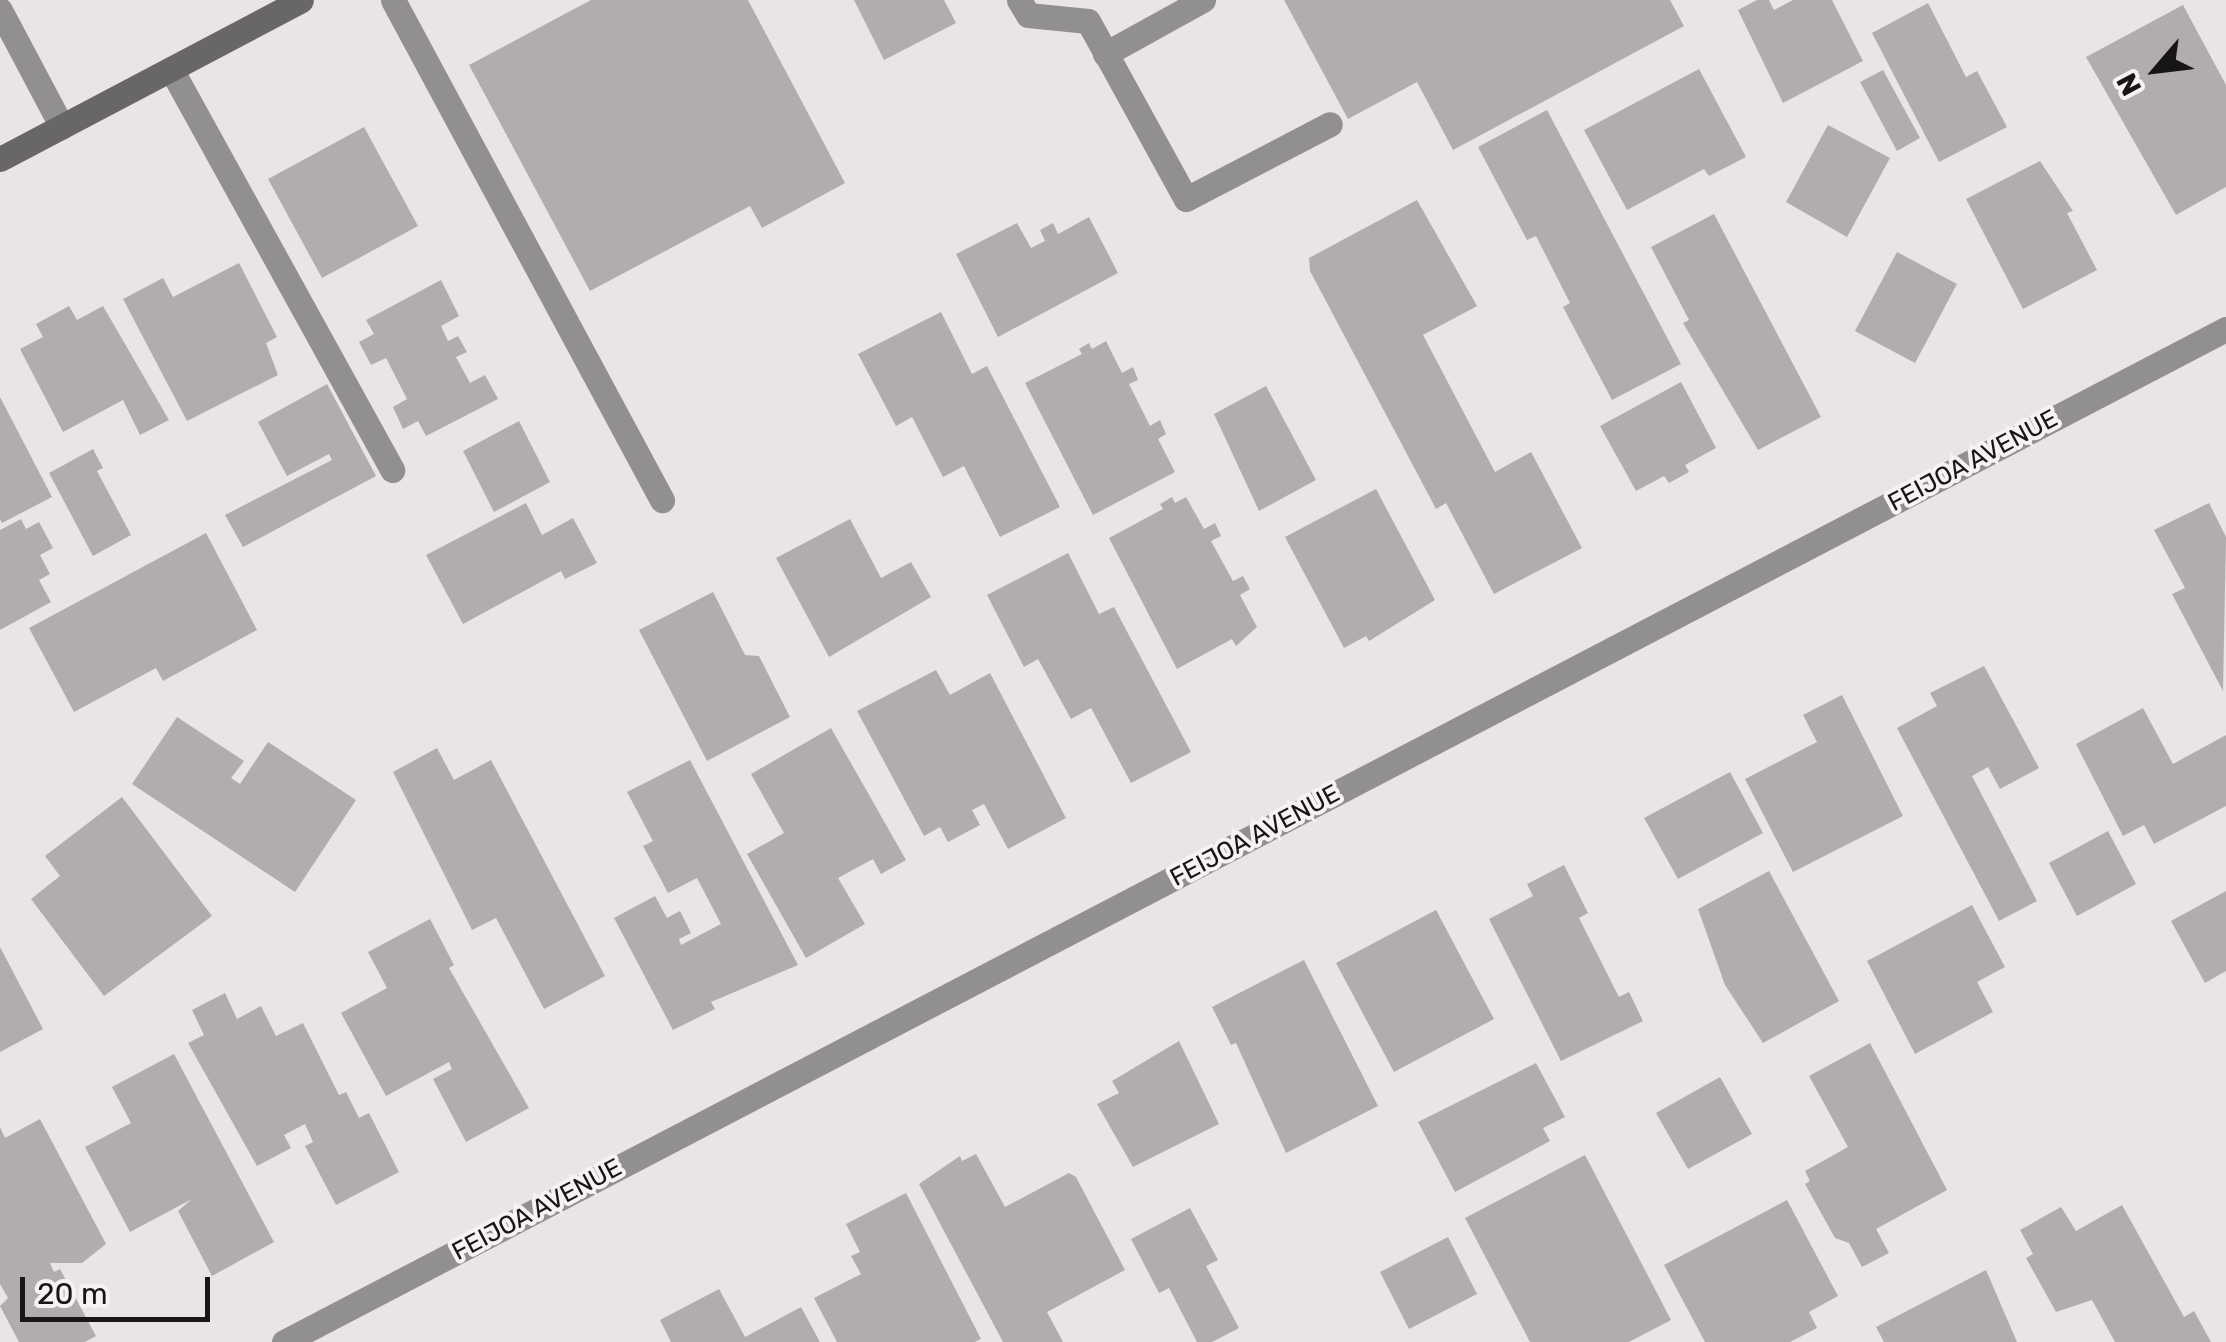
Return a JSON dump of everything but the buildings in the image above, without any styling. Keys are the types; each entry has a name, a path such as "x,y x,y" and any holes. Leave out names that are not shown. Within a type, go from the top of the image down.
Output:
{"main road":[{"path":"0,160 302,0"}],"street":[{"path":"393,0 662,500"},
{"path":"1019,0 1028,15 1088,22 1186,199 1330,124"},
{"path":"1105,54 1203,0"},
{"path":"0,10 62,127"},
{"path":"171,69 392,470"},
{"name":"FEIJOA AVENUE","path":"284,1342 2226,330"}]}
